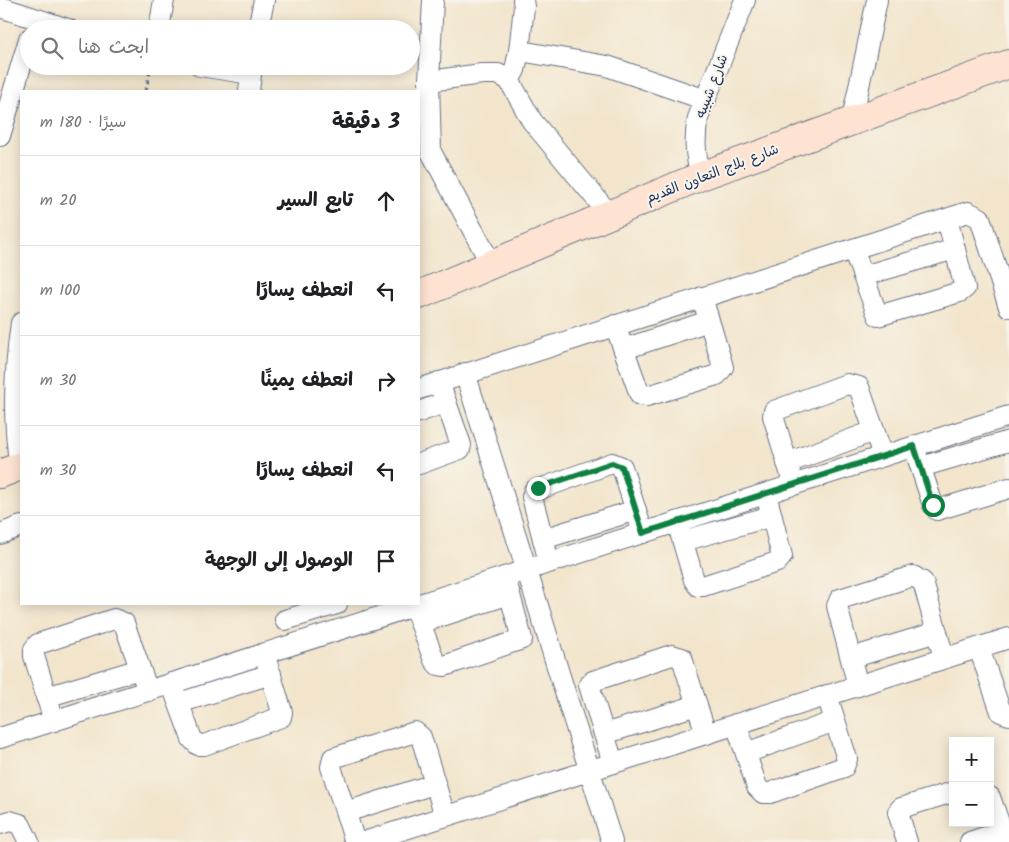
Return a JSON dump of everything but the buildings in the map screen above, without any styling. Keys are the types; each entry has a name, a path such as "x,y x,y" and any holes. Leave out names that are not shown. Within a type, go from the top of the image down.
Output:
{"street":[{"path":"161,20 164,0"},
{"path":"260,20 264,0"},
{"path":"433,0 429,81 431,152 491,264"},
{"path":"509,80 519,51 524,7 523,0"},
{"name":"شارع شبيبه","path":"701,176 696,157 695,137 698,118 745,0"},
{"path":"852,120 877,0"},
{"path":"0,8 26,20"},
{"path":"519,51 607,66 706,100"},
{"path":"0,136 7,87 20,59"},
{"name":"شارع بلاج التعاون القديم","path":"420,295 701,176 1009,64"},
{"path":"429,81 482,74 498,74 509,80 532,121 609,214"},
{"path":"420,389 968,212 980,218 1009,308"},
{"path":"853,249 876,314 881,317 964,290 947,219"},
{"path":"863,276 955,249"},
{"path":"615,325 640,395 647,396 717,375 723,367 702,297"},
{"path":"624,349 709,321"},
{"path":"14,469 16,440 14,387 20,332"},
{"path":"465,373 588,771 612,842"},
{"path":"420,464 460,449 461,445 439,382"},
{"path":"794,485 773,416 777,408 853,384 859,387 883,456"},
{"path":"420,412 446,402"},
{"path":"0,738 293,644 380,610 417,614 507,585 527,570 549,562 1009,416"},
{"path":"787,464 874,430"},
{"path":"920,467 1009,441"},
{"path":"914,446 933,505 937,510 1009,488"},
{"path":"549,562 532,496 534,491 612,463 622,467 643,533"},
{"path":"677,522 694,580 698,586 703,586 777,562 782,556 766,494"},
{"path":"543,539 636,510"},
{"path":"683,541 772,516"},
{"path":"0,534 20,526"},
{"path":"858,686 838,602 913,576 923,582 944,658"},
{"path":"417,614 434,660 444,666 518,642 523,635 507,585"},
{"path":"293,644 282,612 330,605"},
{"path":"54,721 34,656 34,649 38,644 114,619 124,623 148,690"},
{"path":"851,658 937,632"},
{"path":"364,842 1009,638"},
{"path":"979,648 1001,712 1009,714"},
{"path":"171,683 192,739 198,745 204,745 281,717 282,712 264,653"},
{"path":"613,763 589,686 593,681 672,655 682,658 706,734"},
{"path":"46,697 140,670"},
{"path":"179,703 271,674"},
{"path":"736,724 757,787 763,793 770,793 844,767 847,759 827,695"},
{"path":"604,734 697,705"},
{"path":"746,753 835,721"},
{"path":"355,842 331,767 335,756 415,732 421,737 445,816"},
{"path":"346,812 434,784"},
{"path":"907,842 898,812 901,808 949,793"},
{"path":"970,842 1004,837 994,808"},
{"path":"0,824 10,821 20,824 29,842"}],"path":[{"path":"146,90 149,75"}],"route":[{"path":"538,488 612,463 618,463 622,467 643,533 914,446 933,505"}]}
